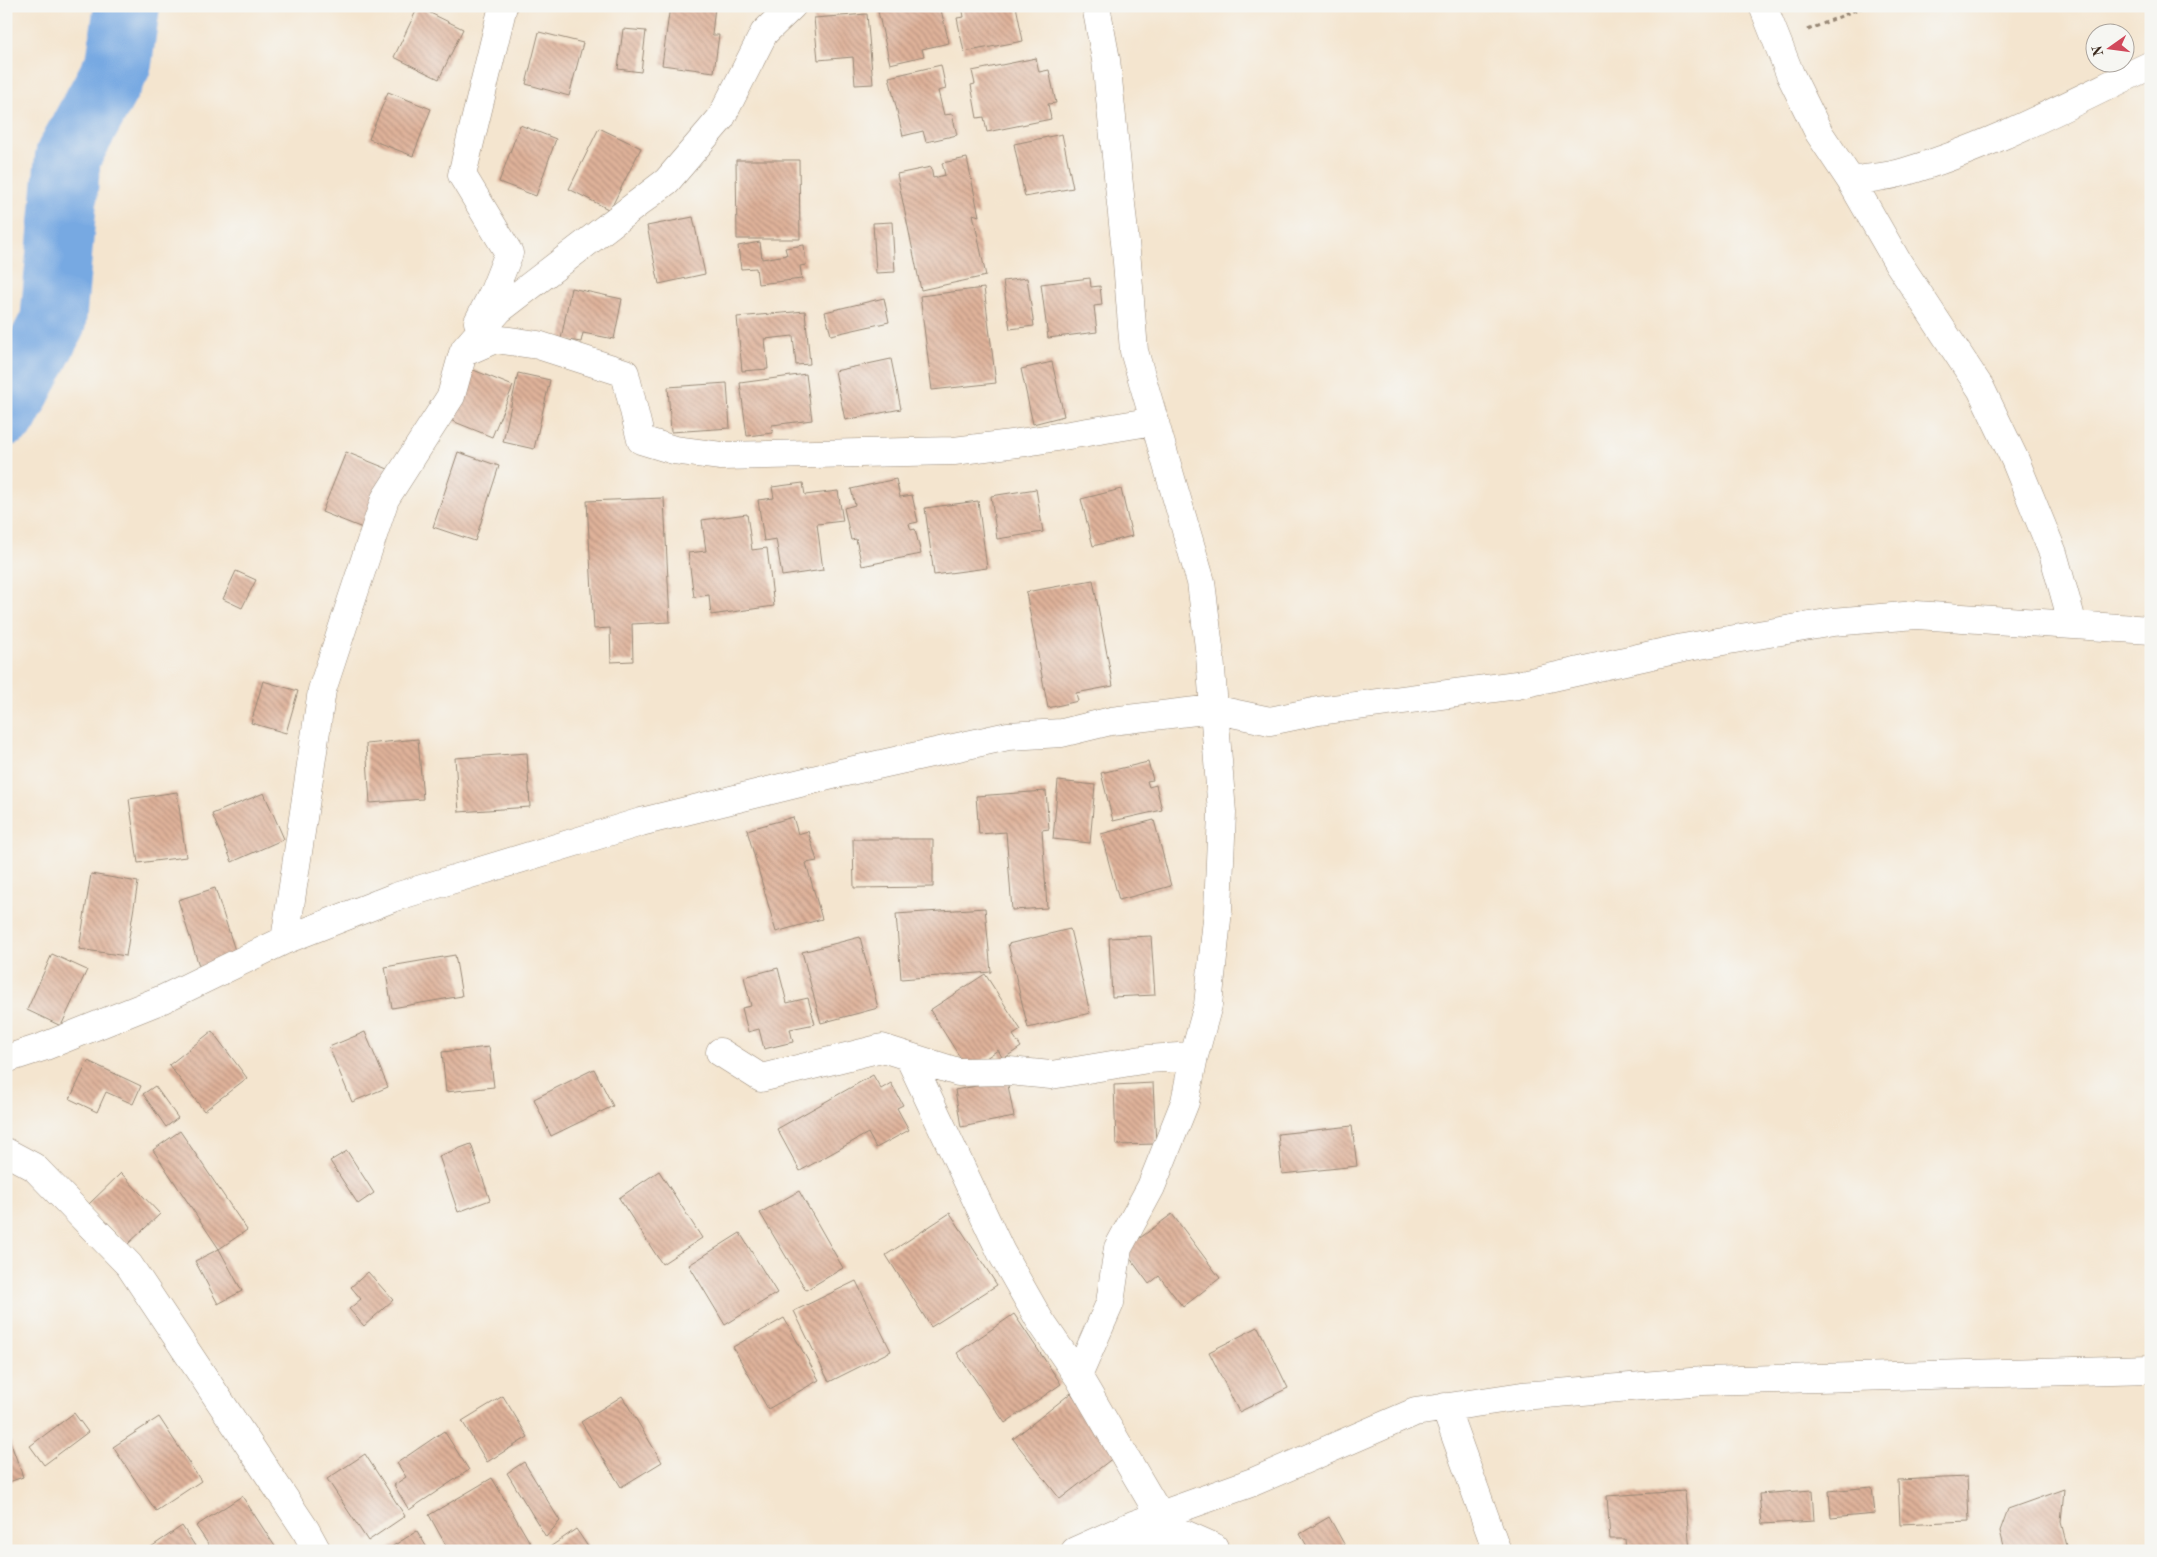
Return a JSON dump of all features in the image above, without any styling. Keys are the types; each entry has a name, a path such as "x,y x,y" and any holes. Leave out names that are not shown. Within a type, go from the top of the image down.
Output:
{"street":[{"path":"285,940 322,690 385,499 451,396 463,352 494,292 509,253 462,175 503,6"},
{"path":"463,352 498,310 667,180 720,118 764,34 792,6"},
{"path":"1078,1376 1110,1303 1118,1248 1151,1187 1185,1102 1194,1056 1208,1005 1218,910 1222,813 1210,656 1201,582 1134,351 1127,262 1106,60 1096,6"},
{"path":"1763,6 1777,42 1819,133 1851,181 1897,262 1981,389 2015,460 2053,553 2073,625"},
{"path":"1851,181 1903,172 1949,156 2026,125 2151,65"},
{"path":"463,352 495,340 538,345 625,374 641,440 674,450 721,456 954,451 1026,442 1155,421"},
{"path":"6,1059 43,1047 163,998 285,940 395,897 641,822 841,773 1008,736 1062,733 1111,721 1213,708 1270,721 1318,711 1517,685 1683,648 1833,622 1916,615 2151,630"},
{"path":"720,1052 761,1078 882,1048 958,1072 1009,1071 1051,1076 1148,1059 1194,1056"},
{"path":"909,1057 1001,1252 1039,1319 1078,1376 1160,1516"},
{"path":"6,1152 34,1167 129,1265 318,1551"},
{"path":"1075,1551 1133,1525 1253,1482 1416,1412 1445,1407 1522,1396 1703,1381 2151,1369"},
{"path":"1445,1407 1496,1551"},
{"path":"1125,1551 1180,1532 1214,1547"}],"path":[{"path":"1777,42 1866,6"}],"building":[{"path":"670,6 715,6 712,35 719,35 714,72 662,65"},
{"path":"940,6 949,43 922,49 924,56 890,64 877,7"},
{"path":"962,6 1016,6 1023,41 964,52 957,18 964,17"},
{"path":"418,7 463,29 439,79 394,57"},
{"path":"867,14 873,84 855,85 853,57 818,60 814,18"},
{"path":"623,29 646,31 641,72 618,69"},
{"path":"539,32 583,43 569,96 526,84"},
{"path":"1036,58 1039,72 1049,70 1056,103 1048,104 1051,119 987,132 984,117 977,118 971,85 975,84 972,71"},
{"path":"941,65 946,89 938,91 944,115 952,114 957,135 926,142 923,131 903,136 889,77"},
{"path":"388,92 431,109 413,156 369,139"},
{"path":"520,125 556,139 536,196 499,182"},
{"path":"599,128 641,148 610,210 569,189"},
{"path":"1062,134 1073,188 1025,197 1014,144"},
{"path":"967,158 979,216 973,214 986,276 921,290 897,174 931,167 933,178 945,175 942,163"},
{"path":"736,160 799,160 800,239 737,239"},
{"path":"693,217 705,274 659,284 647,226"},
{"path":"892,222 895,272 876,273 873,223"},
{"path":"760,242 762,259 787,255 785,248 804,245 806,265 800,266 802,279 758,284 756,268 741,269 738,246"},
{"path":"1027,278 1034,326 1010,329 1003,281"},
{"path":"1090,278 1091,287 1100,286 1102,305 1094,306 1097,332 1048,338 1041,284"},
{"path":"571,288 622,299 614,339 583,333 581,342 561,339"},
{"path":"984,288 996,383 932,390 920,296"},
{"path":"884,298 889,322 831,335 825,312"},
{"path":"805,311 810,364 796,365 793,336 765,339 768,369 742,371 737,317"},
{"path":"891,359 901,409 845,420 835,371"},
{"path":"1052,362 1064,416 1033,424 1021,369"},
{"path":"471,369 513,386 492,437 450,420"},
{"path":"518,373 550,380 534,449 503,442"},
{"path":"806,374 812,420 772,425 773,433 747,436 740,383"},
{"path":"727,383 730,428 671,432 668,387"},
{"path":"346,452 388,469 365,529 322,512"},
{"path":"458,452 499,466 475,541 433,527"},
{"path":"896,479 900,497 912,495 918,522 909,524 911,530 915,529 921,554 862,566 856,539 851,540 844,508 855,505 851,489"},
{"path":"803,483 805,495 838,491 843,521 817,524 823,570 782,576 776,539 764,541 758,500 774,498 772,487"},
{"path":"1036,489 1043,532 997,539 991,496"},
{"path":"1121,489 1132,536 1093,546 1081,499"},
{"path":"664,498 670,622 632,624 633,661 611,662 610,628 594,629 587,501"},
{"path":"978,501 987,568 934,575 925,508"},
{"path":"747,514 752,550 767,548 774,606 711,615 709,595 694,597 688,553 706,551 702,520"},
{"path":"236,571 256,580 242,608 223,599"},
{"path":"1093,580 1113,686 1076,693 1078,701 1048,708 1026,592"},
{"path":"263,681 298,691 286,733 251,723"},
{"path":"418,739 423,799 370,803 366,744"},
{"path":"527,753 530,807 459,812 455,758"},
{"path":"1148,762 1153,780 1147,781 1149,787 1156,785 1162,810 1113,821 1101,773"},
{"path":"1058,781 1095,785 1090,843 1053,839"},
{"path":"1046,791 1049,829 1042,830 1047,908 1012,910 1006,832 979,834 976,796"},
{"path":"177,792 186,857 138,863 129,799"},
{"path":"264,793 284,839 232,862 212,814"},
{"path":"793,817 798,834 808,831 817,861 806,863 822,919 776,932 747,830"},
{"path":"1154,820 1171,886 1119,900 1101,834"},
{"path":"853,839 933,839 933,887 854,888"},
{"path":"91,874 138,882 126,956 79,949"},
{"path":"215,888 238,960 201,972 178,900"},
{"path":"985,908 991,972 901,979 896,914"},
{"path":"1070,929 1090,1013 1028,1028 1008,944"},
{"path":"1151,936 1155,995 1112,997 1109,938"},
{"path":"860,937 878,1008 821,1023 802,952"},
{"path":"52,954 87,970 61,1026 27,1010"},
{"path":"455,955 462,996 392,1008 385,967"},
{"path":"778,968 787,1003 808,998 815,1024 790,1029 793,1042 764,1049 759,1029 748,1032 742,1008 751,1006 744,977"},
{"path":"985,974 1021,1030 1013,1035 1021,1047 1003,1059 998,1050 968,1070 930,1010"},
{"path":"212,1031 247,1078 204,1111 169,1065"},
{"path":"365,1032 388,1087 352,1102 329,1047"},
{"path":"489,1047 494,1087 446,1092 442,1052"},
{"path":"88,1061 141,1086 133,1104 106,1092 97,1112 70,1099"},
{"path":"594,1069 613,1106 551,1136 534,1099"},
{"path":"873,1075 881,1089 891,1083 903,1105 897,1108 909,1130 876,1148 868,1133 800,1171 777,1129"},
{"path":"1007,1080 1014,1117 961,1127 955,1090"},
{"path":"1153,1083 1156,1144 1116,1145 1114,1085"},
{"path":"155,1086 178,1118 166,1127 143,1094"},
{"path":"1352,1126 1357,1166 1282,1174 1278,1134"},
{"path":"180,1131 247,1230 219,1249 153,1150"},
{"path":"471,1144 490,1200 458,1212 439,1156"},
{"path":"347,1151 374,1193 358,1204 330,1161"},
{"path":"659,1171 702,1238 662,1264 619,1198"},
{"path":"121,1173 160,1214 128,1244 89,1204"},
{"path":"799,1191 843,1268 806,1290 760,1213"},
{"path":"950,1213 997,1285 931,1327 886,1255"},
{"path":"1172,1214 1220,1278 1183,1307 1159,1276 1149,1284 1124,1250"},
{"path":"740,1233 777,1293 725,1325 689,1265"},
{"path":"219,1249 242,1291 218,1304 195,1261"},
{"path":"368,1272 393,1300 364,1326 349,1309 361,1299 351,1287"},
{"path":"856,1281 891,1351 829,1382 794,1311"},
{"path":"1014,1314 1061,1384 1005,1423 957,1353"},
{"path":"784,1318 819,1380 768,1409 733,1347"},
{"path":"1258,1327 1288,1388 1239,1412 1209,1352"},
{"path":"1071,1393 1118,1454 1060,1499 1013,1439"},
{"path":"503,1396 528,1437 487,1462 462,1421"},
{"path":"622,1396 662,1462 621,1487 581,1422"},
{"path":"74,1413 88,1432 44,1465 30,1446"},
{"path":"159,1417 201,1481 156,1511 113,1447"},
{"path":"6,1430 23,1477 6,1483"},
{"path":"444,1431 469,1470 409,1510 394,1485 406,1477 397,1463"},
{"path":"365,1454 405,1516 368,1541 327,1479"},
{"path":"524,1462 560,1521 546,1537 507,1473"},
{"path":"1967,1477 1969,1521 1900,1524 1898,1480"},
{"path":"492,1478 532,1546 524,1551 449,1551 429,1515"},
{"path":"1872,1487 1875,1514 1831,1518 1829,1491"},
{"path":"2064,1489 2061,1522 2067,1546 2048,1551 2005,1551 2000,1531 2008,1509"},
{"path":"1812,1490 1814,1521 1762,1524 1759,1494"},
{"path":"1685,1491 1690,1551 1626,1551 1625,1539 1610,1539 1607,1496"},
{"path":"242,1496 278,1551 213,1551 196,1526"},
{"path":"1329,1517 1348,1551 1310,1551 1300,1534"},
{"path":"182,1526 197,1549 195,1551 145,1551"},
{"path":"576,1529 591,1551 549,1551 547,1549"},
{"path":"417,1531 429,1551 385,1551"}],"waterway":[{"path":"6,413 53,322 68,156 119,63 127,6"}]}
